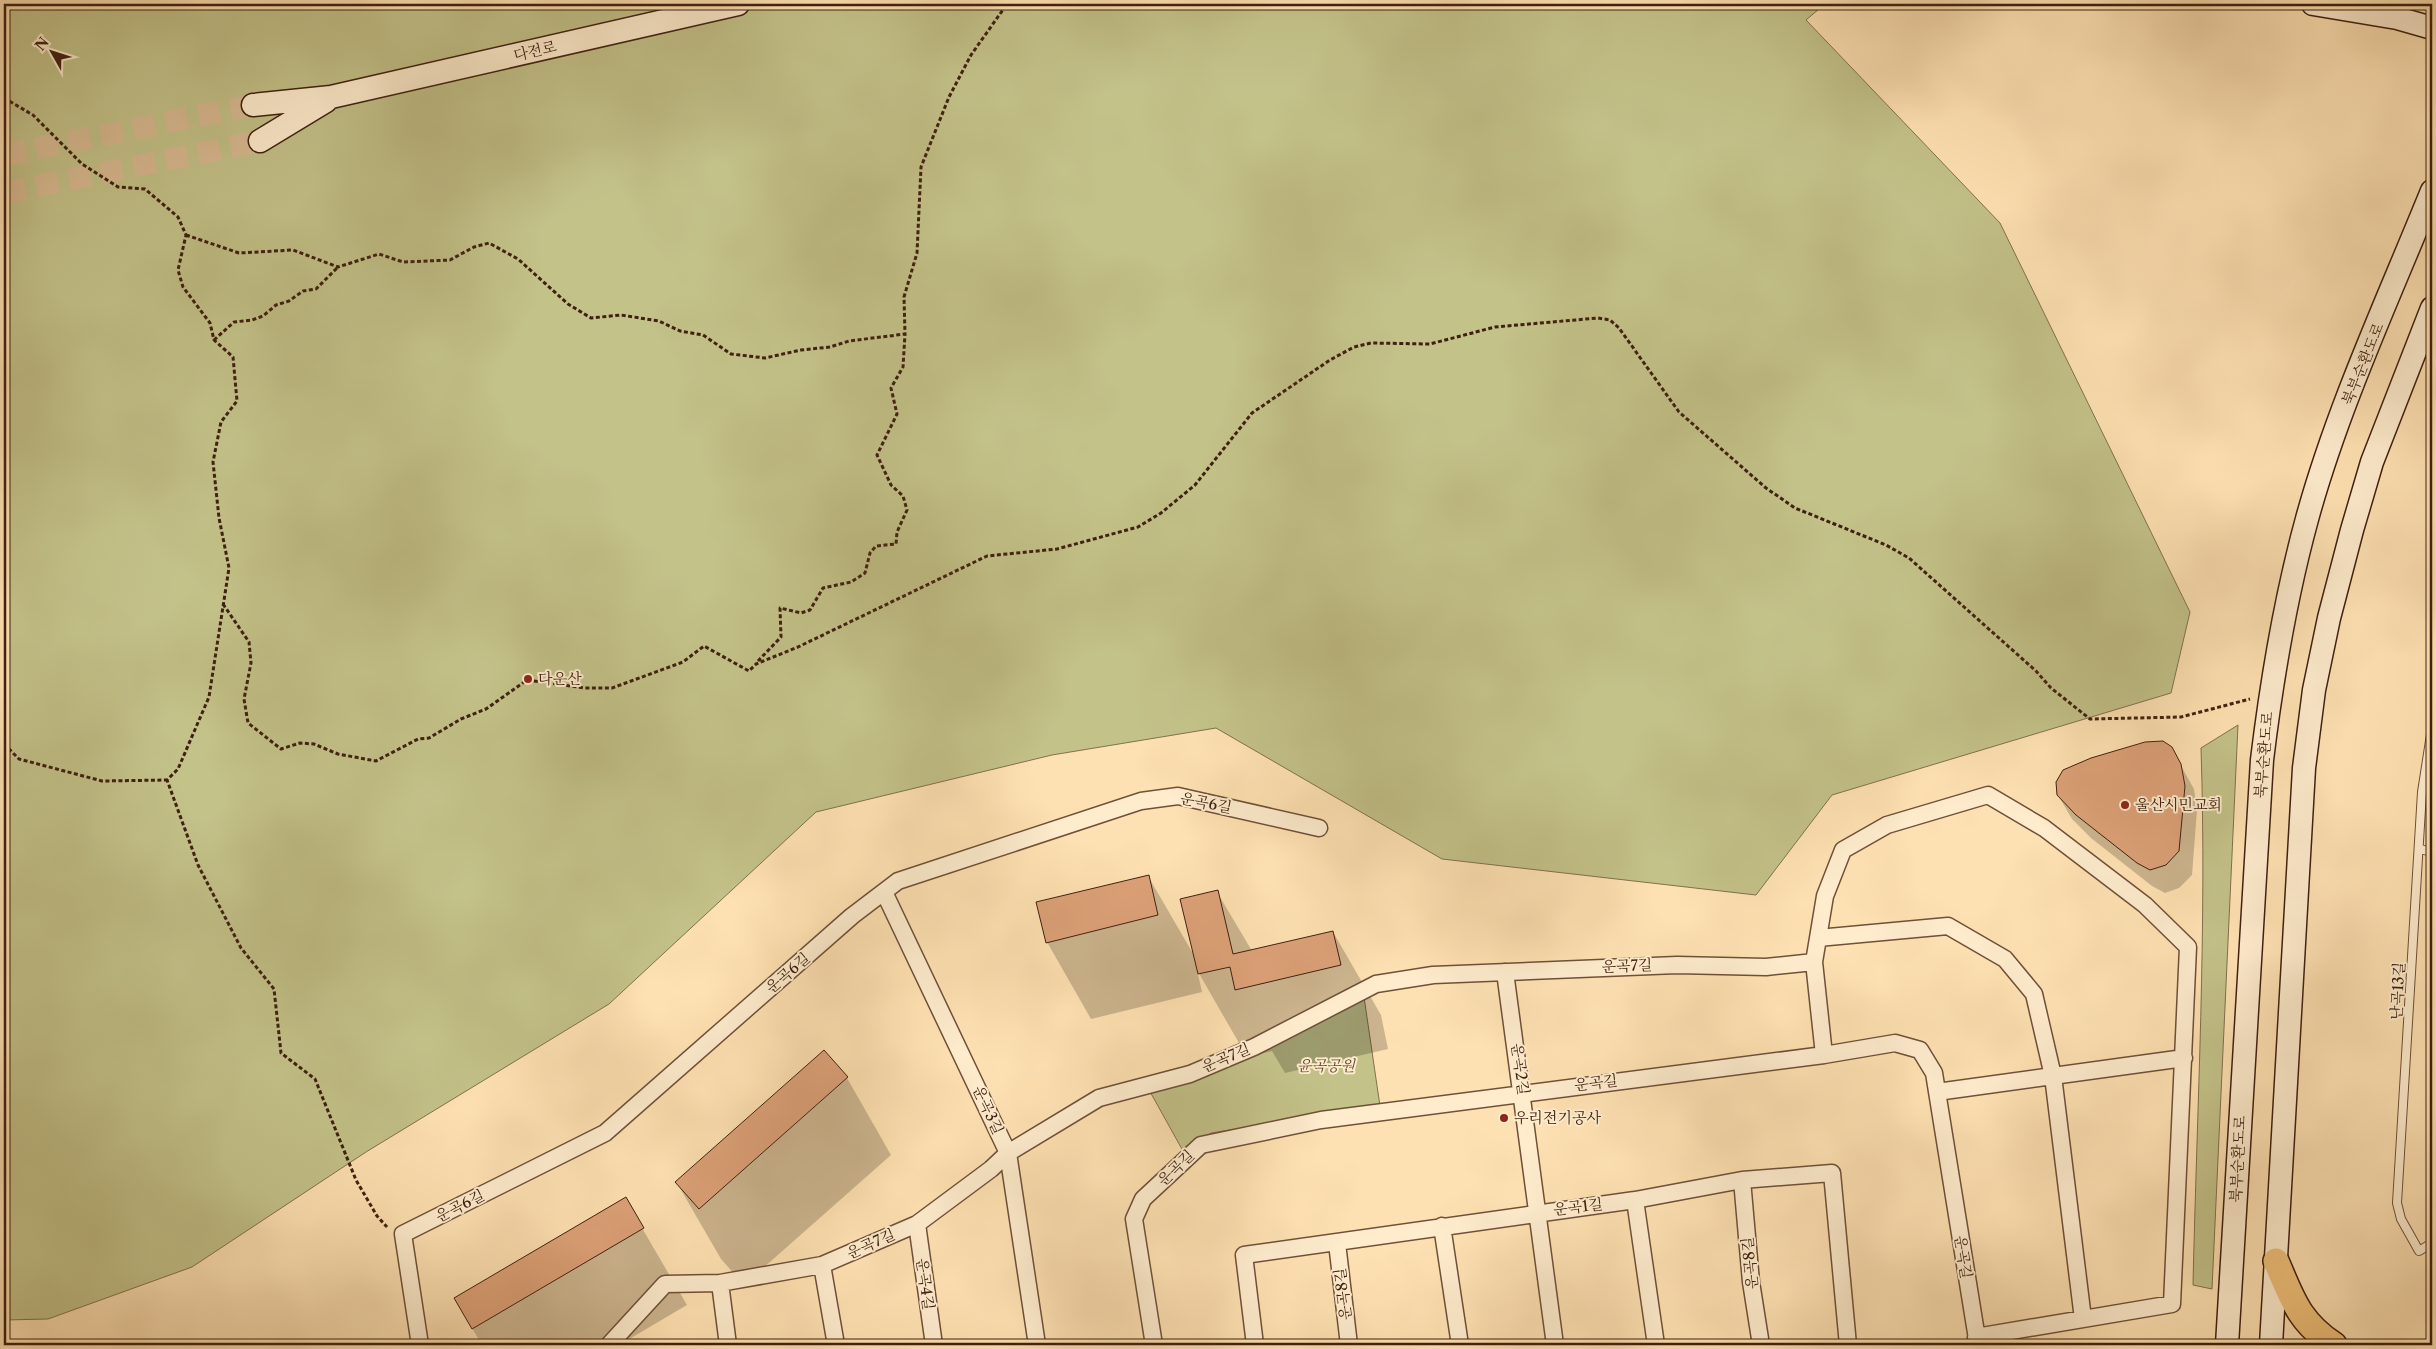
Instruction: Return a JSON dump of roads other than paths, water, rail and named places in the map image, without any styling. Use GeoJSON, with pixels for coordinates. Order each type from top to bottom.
{"type":"FeatureCollection","features":[{"type":"Feature","properties":{"kind":"main road","name":"다전로"},"geometry":{"type":"LineString","coordinates":[[253,105],[331,97],[738,4]]}},
{"type":"Feature","properties":{"kind":"main road"},"geometry":{"type":"LineString","coordinates":[[2313,4],[2397,18],[2432,28]]}},
{"type":"Feature","properties":{"kind":"main road","name":"다전로"},"geometry":{"type":"LineString","coordinates":[[260,141],[331,97]]}},
{"type":"Feature","properties":{"kind":"main road","name":"북부순환도로"},"geometry":{"type":"LineString","coordinates":[[2227,1345],[2262,760],[2284,607],[2307,518],[2330,447],[2432,191]]}},
{"type":"Feature","properties":{"kind":"main road"},"geometry":{"type":"LineString","coordinates":[[2271,1345],[2304,768],[2314,690],[2328,618],[2372,462],[2432,308]]}},
{"type":"Feature","properties":{"kind":"main road"},"geometry":{"type":"LineString","coordinates":[[2276,1260],[2298,1312],[2312,1330],[2334,1345]]}},
{"type":"Feature","properties":{"kind":"street"},"geometry":{"type":"LineString","coordinates":[[1824,1055],[1814,962],[1825,896],[1843,850],[1887,826],[1988,795],[2044,828],[2145,905],[2188,947],[2172,1304],[2083,1319],[1977,1341]]}},
{"type":"Feature","properties":{"kind":"street","name":"운곡6길"},"geometry":{"type":"LineString","coordinates":[[420,1345],[403,1234],[605,1133],[852,916],[898,881],[1141,802],[1178,796],[1319,828]]}},
{"type":"Feature","properties":{"kind":"street","name":"운곡3길"},"geometry":{"type":"LineString","coordinates":[[884,892],[1008,1153],[1037,1345]]}},
{"type":"Feature","properties":{"kind":"street"},"geometry":{"type":"LineString","coordinates":[[1818,938],[1948,926],[2005,959],[2034,994],[2053,1076],[2083,1319]]}},
{"type":"Feature","properties":{"kind":"street","name":"운곡7길"},"geometry":{"type":"LineString","coordinates":[[609,1345],[622,1338],[665,1284],[720,1283],[822,1265],[916,1224],[990,1169],[1008,1153],[1099,1098],[1190,1074],[1254,1047],[1376,984],[1433,975],[1677,964],[1766,967],[1814,962]]}},
{"type":"Feature","properties":{"kind":"street","name":"운곡2길"},"geometry":{"type":"LineString","coordinates":[[1506,972],[1555,1345]]}},
{"type":"Feature","properties":{"kind":"street","name":"운곡길"},"geometry":{"type":"LineString","coordinates":[[1154,1345],[1134,1219],[1144,1199],[1201,1145],[1321,1120],[1824,1055],[1895,1042],[1920,1050],[1934,1073],[1977,1341]]}},
{"type":"Feature","properties":{"kind":"street"},"geometry":{"type":"LineString","coordinates":[[1937,1092],[2184,1058]]}},
{"type":"Feature","properties":{"kind":"street","name":"운곡1길"},"geometry":{"type":"LineString","coordinates":[[1255,1345],[1244,1255],[1635,1200],[1742,1180],[1832,1173],[1848,1345]]}},
{"type":"Feature","properties":{"kind":"street","name":"운곡8길"},"geometry":{"type":"LineString","coordinates":[[1742,1180],[1751,1282],[1761,1345]]}},
{"type":"Feature","properties":{"kind":"street"},"geometry":{"type":"LineString","coordinates":[[1635,1200],[1656,1345]]}},
{"type":"Feature","properties":{"kind":"street","name":"운곡4길"},"geometry":{"type":"LineString","coordinates":[[916,1224],[934,1345]]}},
{"type":"Feature","properties":{"kind":"street"},"geometry":{"type":"LineString","coordinates":[[1442,1226],[1460,1345]]}},
{"type":"Feature","properties":{"kind":"street","name":"운곡8길"},"geometry":{"type":"LineString","coordinates":[[1337,1243],[1349,1345]]}},
{"type":"Feature","properties":{"kind":"street"},"geometry":{"type":"LineString","coordinates":[[822,1265],[836,1345]]}},
{"type":"Feature","properties":{"kind":"street"},"geometry":{"type":"LineString","coordinates":[[720,1283],[728,1345]]}},
{"type":"Feature","properties":{"kind":"lane","name":"난곡13길"},"geometry":{"type":"LineString","coordinates":[[2432,728],[2422,792],[2397,1203],[2401,1219],[2420,1251],[2432,1243]]}},
{"type":"Feature","properties":{"kind":"lane"},"geometry":{"type":"LineString","coordinates":[[2420,849],[2432,852]]}},
{"type":"Feature","properties":{"kind":"tunnel"},"geometry":{"type":"LineString","coordinates":[[4,155],[253,105]]}},
{"type":"Feature","properties":{"kind":"tunnel"},"geometry":{"type":"LineString","coordinates":[[4,193],[260,141]]}},
{"type":"Feature","properties":{"kind":"place","name":"다운산"},"geometry":{"type":"Point","coordinates":[528,679]}},
{"type":"Feature","properties":{"kind":"place","name":"울산시민교회"},"geometry":{"type":"Point","coordinates":[2125,805]}},
{"type":"Feature","properties":{"kind":"place","name":"우리전기공사"},"geometry":{"type":"Point","coordinates":[1504,1118]}},
{"type":"Feature","properties":{"kind":"park label","name":"윤곡공원"},"geometry":{"type":"Point","coordinates":[1326,1066]}}]}
